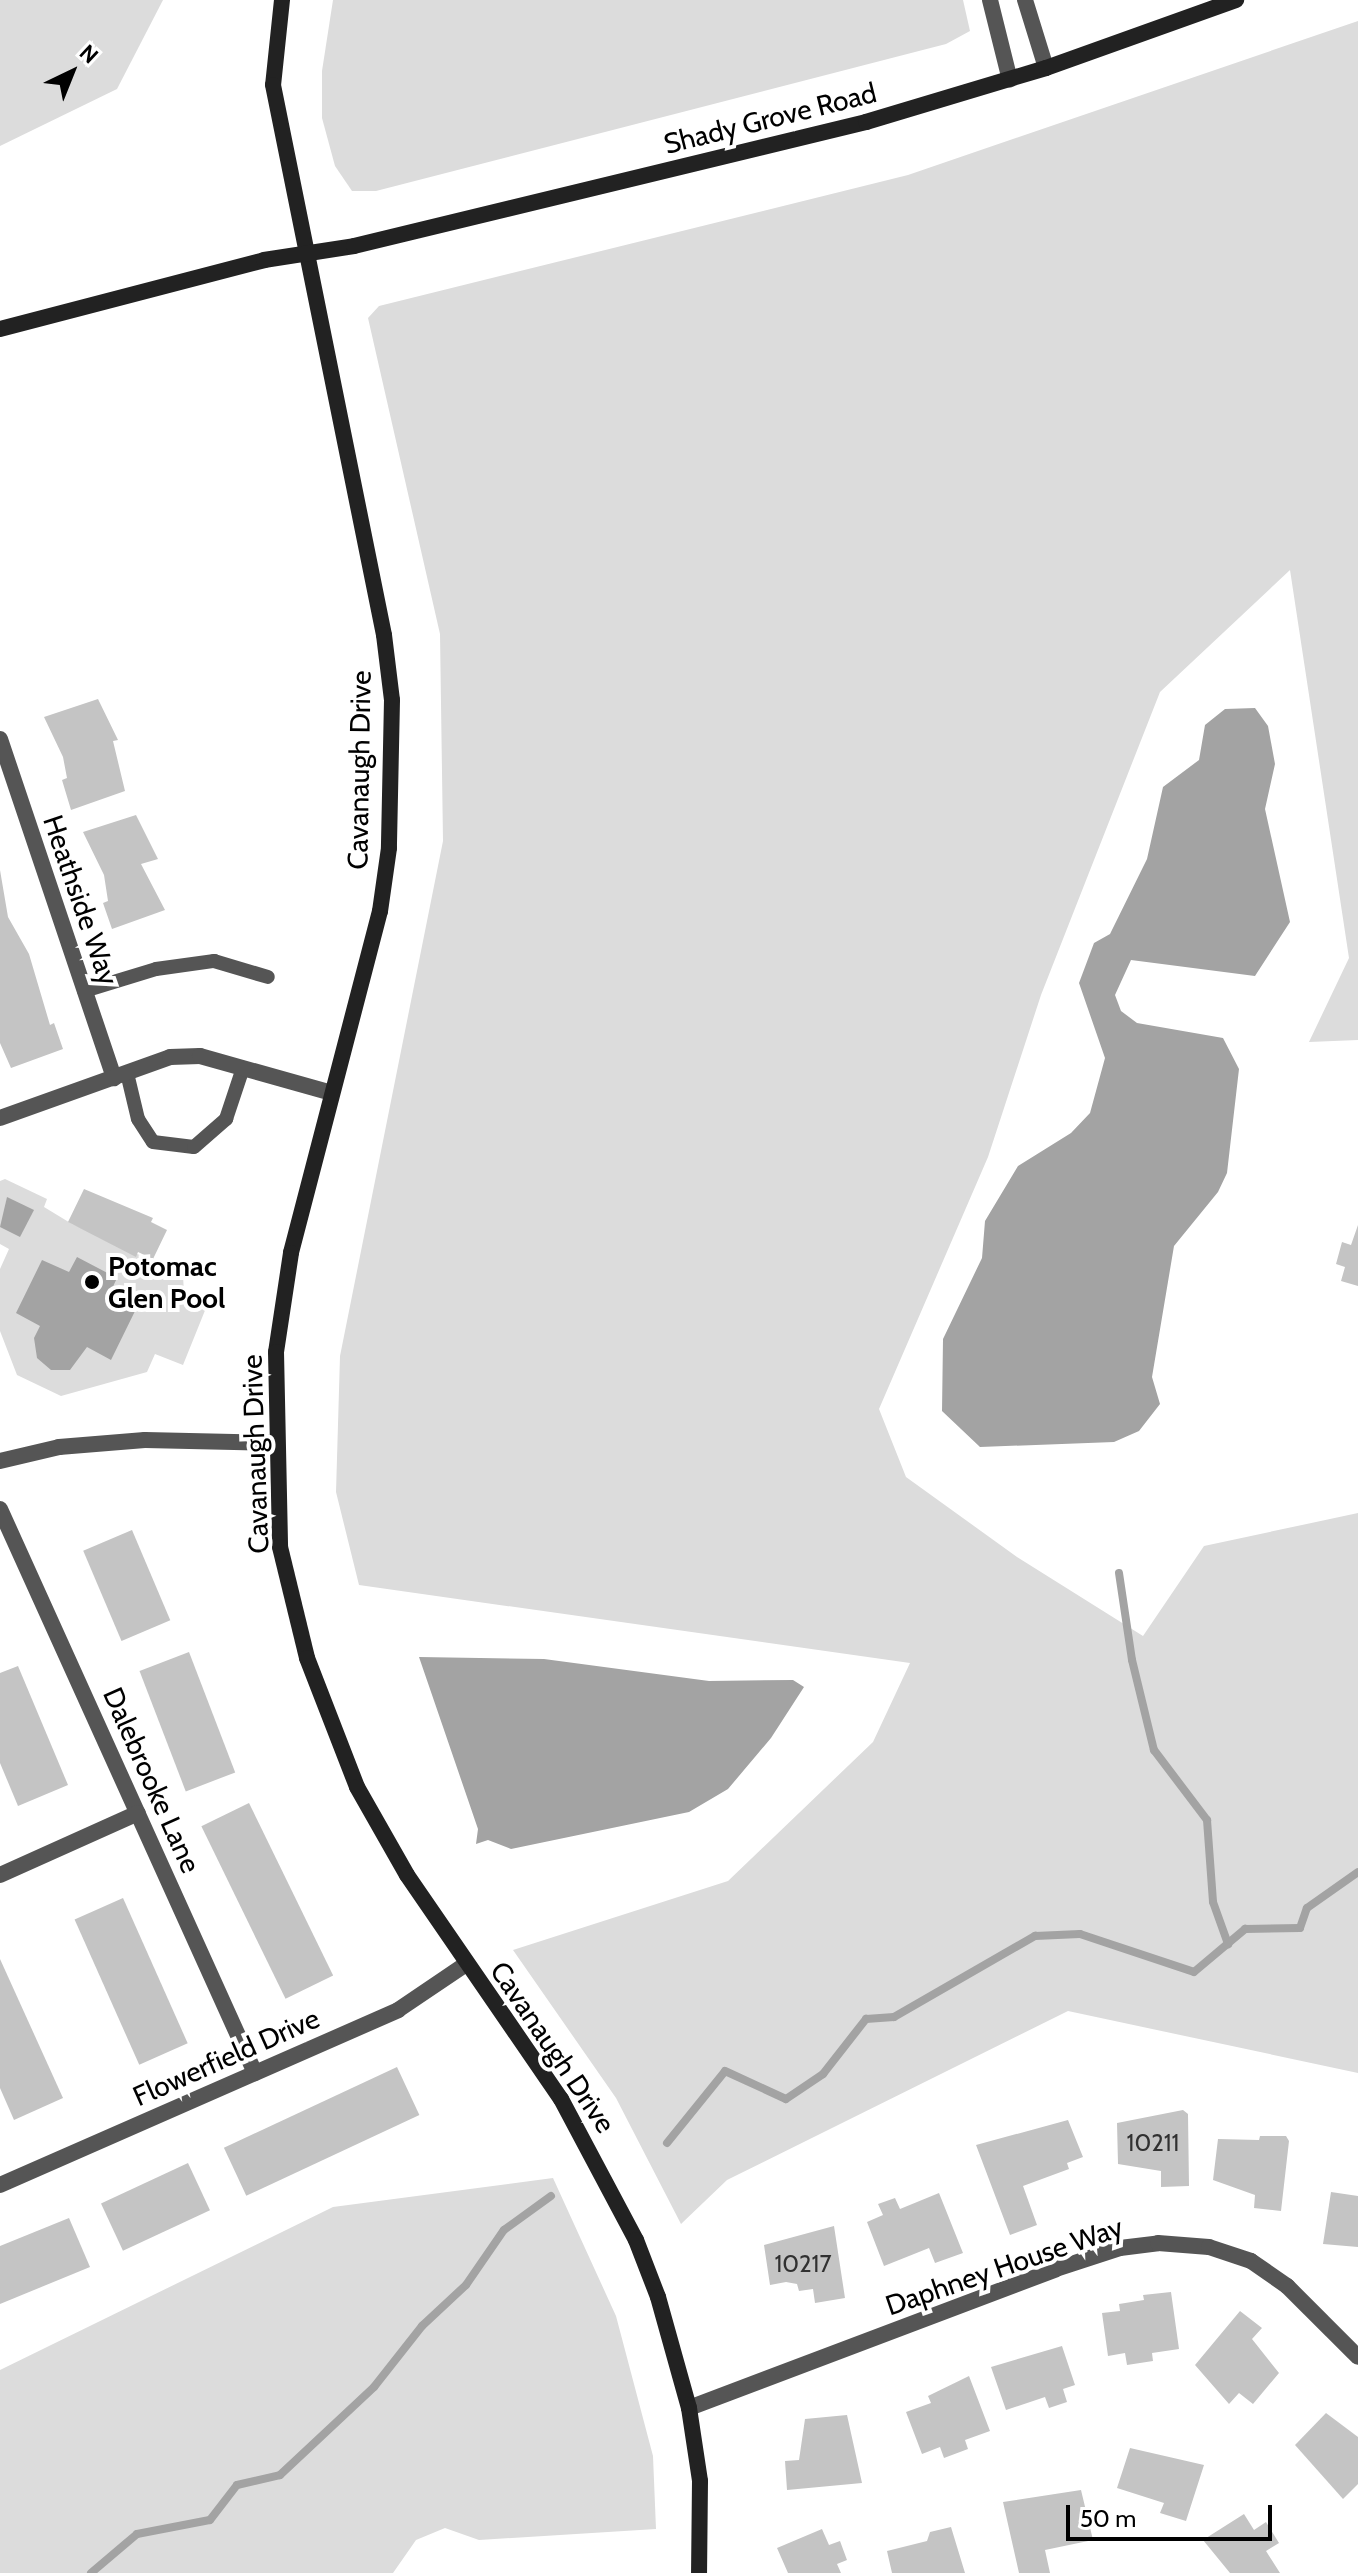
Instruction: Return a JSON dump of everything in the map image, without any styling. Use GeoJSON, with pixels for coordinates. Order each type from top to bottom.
{"type":"FeatureCollection","features":[{"type":"Feature","properties":{"kind":"street","name":"Cavanaugh Drive"},"geometry":{"type":"LineString","coordinates":[[282,0],[273,85],[384,635],[392,700],[389,848],[380,911],[291,1253],[276,1352],[280,1547],[307,1658],[357,1787],[407,1875],[561,2099],[612,2188],[658,2297],[689,2408],[700,2481],[699,2573]]}},
{"type":"Feature","properties":{"kind":"street"},"geometry":{"type":"LineString","coordinates":[[990,0],[1010,80]]}},
{"type":"Feature","properties":{"kind":"street"},"geometry":{"type":"LineString","coordinates":[[1025,0],[1046,68]]}},
{"type":"Feature","properties":{"kind":"street","name":"Shady Grove Road"},"geometry":{"type":"LineString","coordinates":[[0,329],[307,253],[761,149],[1010,80],[1236,0]]}},
{"type":"Feature","properties":{"kind":"street","name":"Heathside Way"},"geometry":{"type":"LineString","coordinates":[[0,739],[84,991],[120,1076]]}},
{"type":"Feature","properties":{"kind":"street"},"geometry":{"type":"LineString","coordinates":[[0,1118],[170,1057],[200,1056],[332,1093]]}},
{"type":"Feature","properties":{"kind":"street"},"geometry":{"type":"LineString","coordinates":[[0,1461],[59,1447],[145,1440],[277,1443]]}},
{"type":"Feature","properties":{"kind":"street","name":"Dalebrooke Lane"},"geometry":{"type":"LineString","coordinates":[[0,1509],[255,2073]]}},
{"type":"Feature","properties":{"kind":"street"},"geometry":{"type":"LineString","coordinates":[[0,1875],[138,1813]]}},
{"type":"Feature","properties":{"kind":"street","name":"Flowerfield Drive"},"geometry":{"type":"LineString","coordinates":[[0,2185],[398,2010],[466,1964]]}},
{"type":"Feature","properties":{"kind":"street","name":"Daphney House Way"},"geometry":{"type":"LineString","coordinates":[[689,2408],[1056,2269],[1120,2248],[1158,2243],[1209,2247],[1251,2261],[1287,2286],[1358,2357]]}},
{"type":"Feature","properties":{"kind":"lane"},"geometry":{"type":"LineString","coordinates":[[84,991],[156,969],[214,961],[268,977]]}},
{"type":"Feature","properties":{"kind":"lane"},"geometry":{"type":"LineString","coordinates":[[120,1076],[138,1119],[153,1142],[194,1147],[226,1119],[243,1068]]}},
{"type":"Feature","properties":{"kind":"shaded area"},"geometry":{"type":"Polygon","coordinates":[[[0,0],[163,0],[117,89],[0,146],[0,0]]]}},
{"type":"Feature","properties":{"kind":"shaded area"},"geometry":{"type":"Polygon","coordinates":[[[333,0],[963,0],[970,31],[946,44],[376,191],[352,191],[335,166],[322,118],[322,71],[333,0]]]}},
{"type":"Feature","properties":{"kind":"shaded area"},"geometry":{"type":"Polygon","coordinates":[[[1358,21],[1358,1040],[1309,1042],[1349,958],[1290,570],[1160,692],[1041,995],[988,1157],[879,1409],[906,1477],[1017,1557],[1143,1636],[1204,1546],[1358,1513],[1358,2073],[1068,2011],[727,2180],[681,2224],[616,2098],[513,1950],[728,1881],[873,1742],[910,1663],[359,1585],[336,1492],[340,1356],[443,841],[440,634],[368,318],[379,306],[908,175],[1358,21]]]}},
{"type":"Feature","properties":{"kind":"shaded area"},"geometry":{"type":"Polygon","coordinates":[[[1255,708],[1268,726],[1275,764],[1265,809],[1290,922],[1255,976],[1131,960],[1115,995],[1121,1011],[1137,1023],[1223,1038],[1239,1069],[1227,1173],[1218,1192],[1174,1246],[1152,1377],[1160,1404],[1139,1431],[1114,1442],[980,1447],[942,1411],[943,1339],[982,1258],[985,1221],[1018,1166],[1071,1133],[1090,1113],[1105,1058],[1079,983],[1094,943],[1110,934],[1147,859],[1163,787],[1199,760],[1205,725],[1225,709],[1255,708]]]}},
{"type":"Feature","properties":{"kind":"shaded area","name":"Potomac Glen Pool"},"geometry":{"type":"Polygon","coordinates":[[[5,1179],[47,1199],[44,1207],[72,1224],[183,1275],[184,1293],[208,1303],[183,1365],[155,1354],[147,1372],[61,1396],[17,1375],[0,1331],[0,1269],[9,1249],[0,1244],[0,1181],[5,1179]]]}},
{"type":"Feature","properties":{"kind":"shaded area"},"geometry":{"type":"Polygon","coordinates":[[[7,1197],[34,1210],[20,1237],[0,1227],[7,1197]]]}},
{"type":"Feature","properties":{"kind":"shaded area"},"geometry":{"type":"Polygon","coordinates":[[[77,1257],[117,1278],[110,1293],[137,1307],[111,1360],[87,1347],[70,1370],[51,1370],[37,1358],[34,1338],[40,1326],[16,1313],[42,1260],[69,1272],[77,1257]]]}},
{"type":"Feature","properties":{"kind":"shaded area"},"geometry":{"type":"Polygon","coordinates":[[[419,1657],[544,1659],[709,1681],[793,1680],[804,1687],[771,1738],[728,1789],[689,1812],[511,1849],[488,1840],[476,1844],[478,1829],[419,1657]]]}},
{"type":"Feature","properties":{"kind":"shaded area"},"geometry":{"type":"Polygon","coordinates":[[[553,2178],[616,2316],[653,2456],[656,2529],[479,2540],[445,2528],[416,2540],[393,2573],[0,2573],[0,2370],[333,2207],[553,2178]]]}},
{"type":"Feature","properties":{"kind":"building"},"geometry":{"type":"Polygon","coordinates":[[[98,699],[118,740],[113,741],[125,791],[71,810],[62,780],[67,778],[63,757],[44,717],[98,699]]]}},
{"type":"Feature","properties":{"kind":"building"},"geometry":{"type":"Polygon","coordinates":[[[136,815],[158,859],[141,864],[165,910],[112,929],[103,903],[108,901],[104,875],[83,832],[136,815]]]}},
{"type":"Feature","properties":{"kind":"building"},"geometry":{"type":"Polygon","coordinates":[[[0,870],[8,917],[29,954],[50,1025],[54,1023],[63,1049],[11,1068],[0,1043],[0,870]]]}},
{"type":"Feature","properties":{"kind":"building"},"geometry":{"type":"Polygon","coordinates":[[[84,1189],[153,1218],[151,1222],[167,1230],[153,1259],[138,1252],[136,1257],[68,1222],[84,1189]]]}},
{"type":"Feature","properties":{"kind":"building"},"geometry":{"type":"Polygon","coordinates":[[[1358,1225],[1358,1286],[1341,1281],[1345,1267],[1336,1264],[1342,1242],[1351,1245],[1358,1225]]]}},
{"type":"Feature","properties":{"kind":"building"},"geometry":{"type":"Polygon","coordinates":[[[132,1530],[170,1620],[122,1641],[83,1551],[132,1530]]]}},
{"type":"Feature","properties":{"kind":"building"},"geometry":{"type":"Polygon","coordinates":[[[189,1652],[235,1772],[186,1791],[140,1671],[189,1652]]]}},
{"type":"Feature","properties":{"kind":"building"},"geometry":{"type":"Polygon","coordinates":[[[18,1666],[68,1785],[18,1806],[0,1763],[0,1673],[18,1666]]]}},
{"type":"Feature","properties":{"kind":"building"},"geometry":{"type":"Polygon","coordinates":[[[249,1803],[333,1976],[286,1999],[201,1826],[249,1803]]]}},
{"type":"Feature","properties":{"kind":"building"},"geometry":{"type":"Polygon","coordinates":[[[123,1898],[188,2043],[139,2065],[75,1920],[123,1898]]]}},
{"type":"Feature","properties":{"kind":"building"},"geometry":{"type":"Polygon","coordinates":[[[0,1959],[63,2098],[14,2120],[0,2088],[0,1959]]]}},
{"type":"Feature","properties":{"kind":"building"},"geometry":{"type":"Polygon","coordinates":[[[397,2067],[419,2115],[246,2196],[224,2148],[397,2067]]]}},
{"type":"Feature","properties":{"kind":"building"},"geometry":{"type":"Polygon","coordinates":[[[1183,2110],[1188,2114],[1189,2186],[1161,2187],[1161,2171],[1118,2164],[1117,2123],[1183,2110]]]}},
{"type":"Feature","properties":{"kind":"building"},"geometry":{"type":"Polygon","coordinates":[[[1068,2120],[1083,2157],[1067,2163],[1069,2169],[1023,2186],[1037,2225],[1010,2235],[976,2145],[1068,2120]]]}},
{"type":"Feature","properties":{"kind":"building"},"geometry":{"type":"Polygon","coordinates":[[[1260,2136],[1286,2136],[1289,2141],[1281,2211],[1254,2208],[1255,2195],[1213,2180],[1218,2139],[1259,2140],[1260,2136]]]}},
{"type":"Feature","properties":{"kind":"building"},"geometry":{"type":"Polygon","coordinates":[[[188,2163],[210,2210],[123,2251],[101,2204],[188,2163]]]}},
{"type":"Feature","properties":{"kind":"building"},"geometry":{"type":"Polygon","coordinates":[[[1331,2192],[1358,2196],[1358,2247],[1323,2244],[1331,2192]]]}},
{"type":"Feature","properties":{"kind":"building"},"geometry":{"type":"Polygon","coordinates":[[[939,2193],[963,2253],[935,2263],[929,2248],[884,2266],[867,2222],[883,2215],[878,2204],[895,2198],[900,2209],[939,2193]]]}},
{"type":"Feature","properties":{"kind":"building"},"geometry":{"type":"Polygon","coordinates":[[[69,2218],[90,2267],[0,2304],[0,2246],[69,2218]]]}},
{"type":"Feature","properties":{"kind":"building"},"geometry":{"type":"Polygon","coordinates":[[[834,2226],[845,2298],[815,2303],[813,2289],[799,2291],[797,2284],[786,2282],[770,2285],[764,2245],[834,2226]]]}},
{"type":"Feature","properties":{"kind":"building"},"geometry":{"type":"Polygon","coordinates":[[[1171,2292],[1179,2349],[1152,2353],[1153,2361],[1127,2365],[1125,2353],[1108,2356],[1102,2313],[1120,2311],[1119,2304],[1144,2300],[1143,2295],[1171,2292]]]}},
{"type":"Feature","properties":{"kind":"building"},"geometry":{"type":"Polygon","coordinates":[[[1240,2311],[1262,2328],[1252,2339],[1279,2373],[1253,2404],[1239,2393],[1229,2404],[1195,2365],[1240,2311]]]}},
{"type":"Feature","properties":{"kind":"building"},"geometry":{"type":"Polygon","coordinates":[[[1062,2346],[1075,2385],[1063,2389],[1067,2402],[1049,2408],[1045,2397],[1006,2410],[991,2367],[1062,2346]]]}},
{"type":"Feature","properties":{"kind":"building"},"geometry":{"type":"Polygon","coordinates":[[[969,2376],[990,2431],[965,2440],[968,2449],[944,2458],[940,2447],[922,2454],[906,2412],[931,2403],[928,2396],[969,2376]]]}},
{"type":"Feature","properties":{"kind":"building"},"geometry":{"type":"Polygon","coordinates":[[[1326,2413],[1358,2437],[1358,2484],[1343,2499],[1295,2445],[1326,2413]]]}},
{"type":"Feature","properties":{"kind":"building"},"geometry":{"type":"Polygon","coordinates":[[[847,2415],[862,2483],[787,2490],[785,2461],[799,2460],[805,2419],[847,2415]]]}},
{"type":"Feature","properties":{"kind":"building"},"geometry":{"type":"Polygon","coordinates":[[[1130,2448],[1204,2465],[1186,2521],[1160,2513],[1164,2503],[1117,2488],[1130,2448]]]}},
{"type":"Feature","properties":{"kind":"building"},"geometry":{"type":"Polygon","coordinates":[[[1081,2490],[1093,2540],[1045,2550],[1050,2573],[1019,2573],[1003,2502],[1081,2490]]]}},
{"type":"Feature","properties":{"kind":"building"},"geometry":{"type":"Polygon","coordinates":[[[1244,2514],[1254,2530],[1266,2522],[1279,2543],[1266,2551],[1280,2573],[1230,2573],[1203,2540],[1244,2514]]]}},
{"type":"Feature","properties":{"kind":"building"},"geometry":{"type":"Polygon","coordinates":[[[951,2527],[965,2573],[892,2573],[887,2551],[927,2541],[930,2532],[951,2527]]]}},
{"type":"Feature","properties":{"kind":"building"},"geometry":{"type":"Polygon","coordinates":[[[822,2529],[829,2545],[840,2541],[847,2560],[837,2564],[841,2573],[788,2573],[777,2548],[822,2529]]]}},
{"type":"Feature","properties":{"kind":"waterway"},"geometry":{"type":"LineString","coordinates":[[1119,1573],[1132,1660],[1154,1750],[1207,1820],[1213,1902],[1228,1944]]}},
{"type":"Feature","properties":{"kind":"waterway"},"geometry":{"type":"LineString","coordinates":[[667,2143],[725,2071],[786,2099],[823,2074],[866,2019],[894,2017],[1035,1936],[1080,1934],[1194,1972],[1245,1929],[1300,1928],[1307,1908],[1358,1872]]}},
{"type":"Feature","properties":{"kind":"waterway"},"geometry":{"type":"LineString","coordinates":[[91,2573],[137,2534],[210,2520],[237,2485],[280,2475],[374,2387],[422,2326],[466,2285],[504,2230],[551,2196]]}},
{"type":"Feature","properties":{"kind":"place","name":"Potomac Glen Pool"},"geometry":{"type":"Point","coordinates":[92,1282]}}]}
